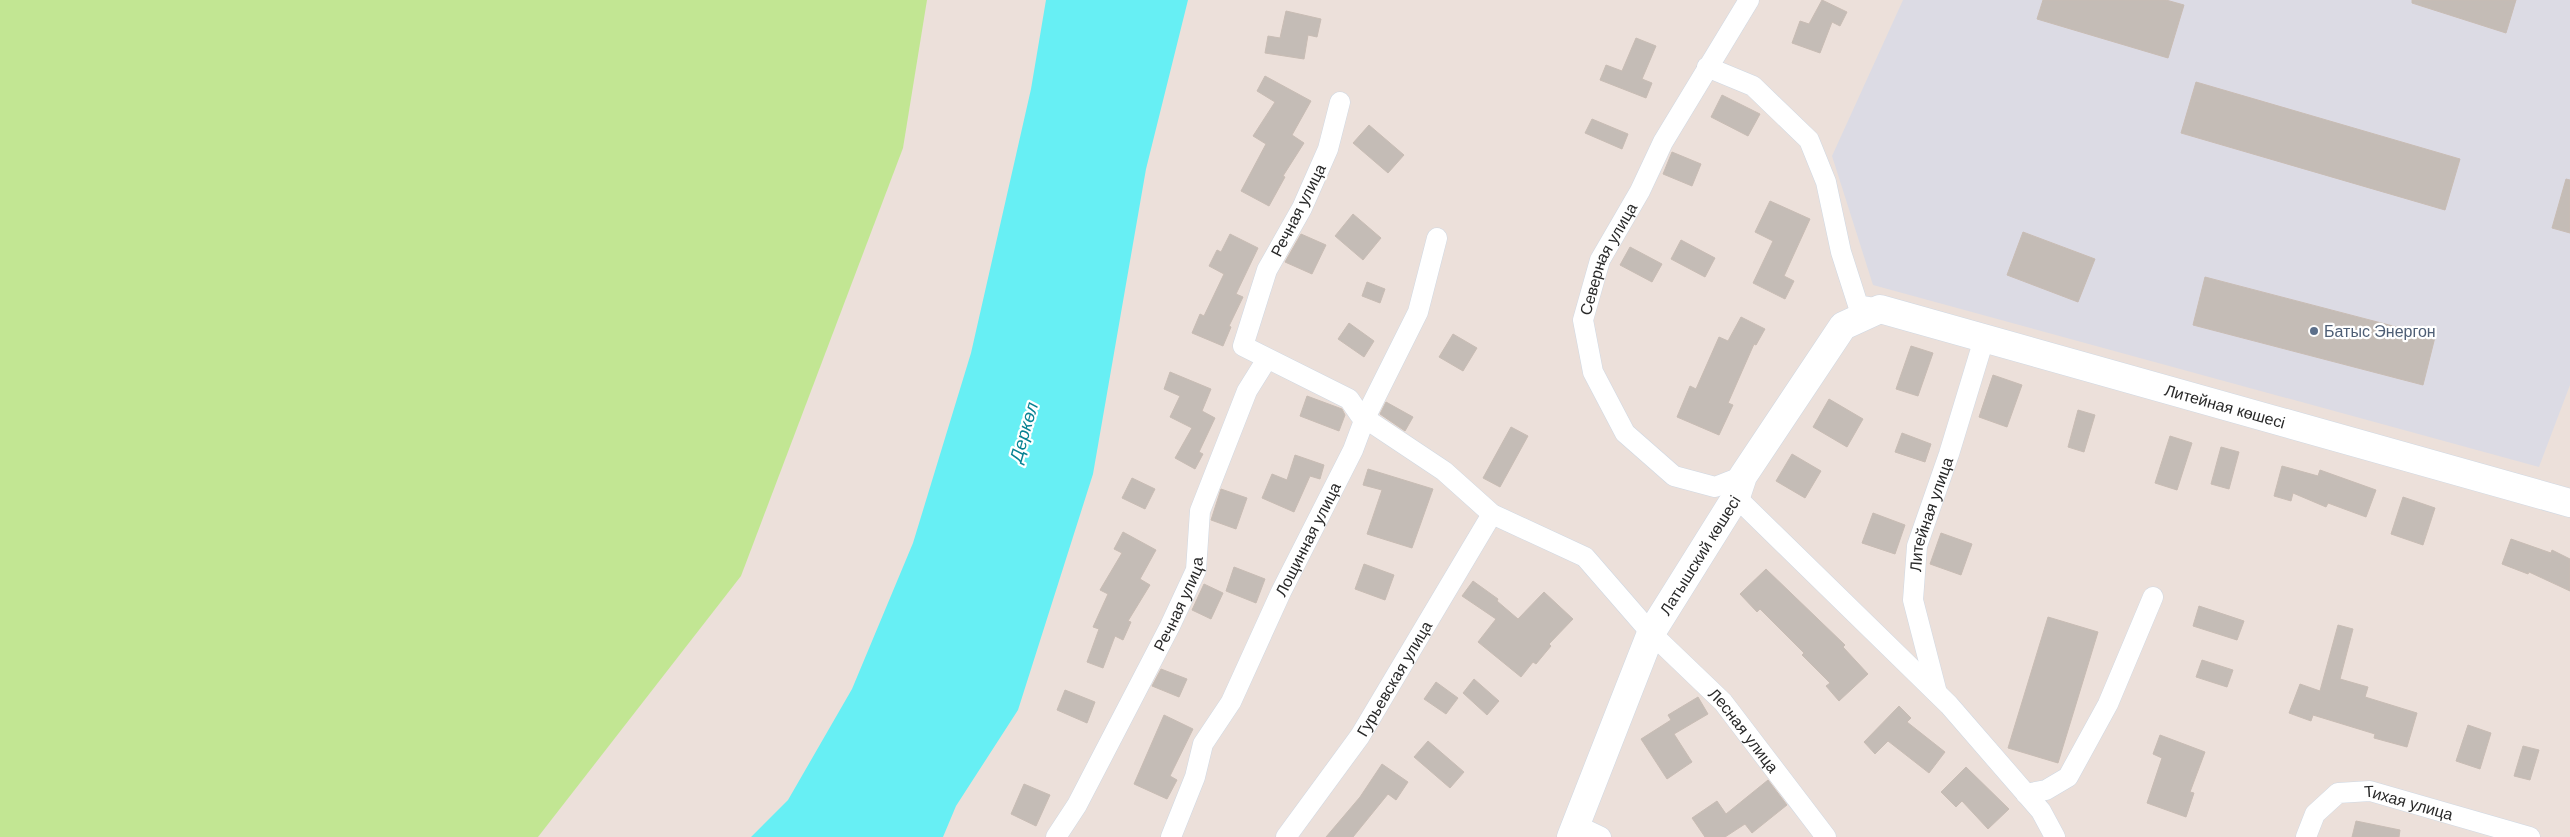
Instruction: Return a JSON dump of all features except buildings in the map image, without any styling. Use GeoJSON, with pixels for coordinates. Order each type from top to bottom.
{"type":"FeatureCollection","features":[{"type":"Feature","properties":{"kind":"street","name":"Северная улица"},"geometry":{"type":"LineString","coordinates":[[1739,486],[1715,487],[1674,476],[1625,433],[1593,372],[1583,320],[1600,260],[1640,191],[1663,142],[1749,0]]}},
{"type":"Feature","properties":{"kind":"street"},"geometry":{"type":"LineString","coordinates":[[1707,67],[1753,86],[1809,140],[1826,182],[1841,252],[1858,305],[1880,310]]}},
{"type":"Feature","properties":{"kind":"street","name":"Речная улица"},"geometry":{"type":"LineString","coordinates":[[1243,346],[1267,270],[1302,208],[1328,149],[1340,102]]}},
{"type":"Feature","properties":{"kind":"street","name":"Лощинная улица"},"geometry":{"type":"LineString","coordinates":[[1171,837],[1195,777],[1203,744],[1231,702],[1281,592],[1418,312],[1437,238]]}},
{"type":"Feature","properties":{"kind":"street","name":"Литейная көшесі"},"geometry":{"type":"LineString","coordinates":[[1880,310],[2570,504]]}},
{"type":"Feature","properties":{"kind":"street","name":"Латышский көшесі"},"geometry":{"type":"LineString","coordinates":[[1574,831],[1651,633],[1739,486],[1843,326],[1880,310]]}},
{"type":"Feature","properties":{"kind":"street","name":"Литейная улица"},"geometry":{"type":"LineString","coordinates":[[1937,694],[1913,600],[1917,546],[1949,454],[1984,339]]}},
{"type":"Feature","properties":{"kind":"street","name":"Лесная улица"},"geometry":{"type":"LineString","coordinates":[[1243,346],[1349,399],[1360,415],[1444,470],[1492,514],[1586,557],[1651,633],[1723,702],[1826,837]]}},
{"type":"Feature","properties":{"kind":"street","name":"Речная улица"},"geometry":{"type":"LineString","coordinates":[[1056,837],[1077,804],[1170,626],[1196,570],[1200,511],[1247,391],[1267,359]]}},
{"type":"Feature","properties":{"kind":"street","name":"Литейная улица"},"geometry":{"type":"LineString","coordinates":[[1739,486],[1937,694],[2041,810],[2055,837]]}},
{"type":"Feature","properties":{"kind":"street","name":"Гурьевская улица"},"geometry":{"type":"LineString","coordinates":[[1286,837],[1360,736],[1492,514]]}},
{"type":"Feature","properties":{"kind":"street"},"geometry":{"type":"LineString","coordinates":[[2026,794],[2046,790],[2068,776],[2108,704],[2153,598]]}},
{"type":"Feature","properties":{"kind":"street","name":"Тихая улица"},"geometry":{"type":"LineString","coordinates":[[2306,837],[2315,814],[2338,793],[2370,792],[2530,837]]}},
{"type":"Feature","properties":{"kind":"street"},"geometry":{"type":"LineString","coordinates":[[1574,831],[1601,837]]}},
{"type":"Feature","properties":{"kind":"shaded area"},"geometry":{"type":"Polygon","coordinates":[[[1903,0],[2570,0],[2570,385],[2539,467],[1873,285],[1832,156],[1903,0]]]}},
{"type":"Feature","properties":{"kind":"green space"},"geometry":{"type":"Polygon","coordinates":[[[0,0],[927,0],[903,148],[741,576],[538,837],[0,837],[0,0]]]}},
{"type":"Feature","properties":{"kind":"water","name":"Деркөл"},"geometry":{"type":"Polygon","coordinates":[[[1046,0],[1188,0],[1146,169],[1093,474],[1018,710],[956,806],[943,837],[751,837],[788,800],[852,689],[913,543],[971,353],[1031,89],[1046,0]]]}},
{"type":"Feature","properties":{"kind":"place","name":"Батыс Энергон"},"geometry":{"type":"Point","coordinates":[2314,331]}}]}
